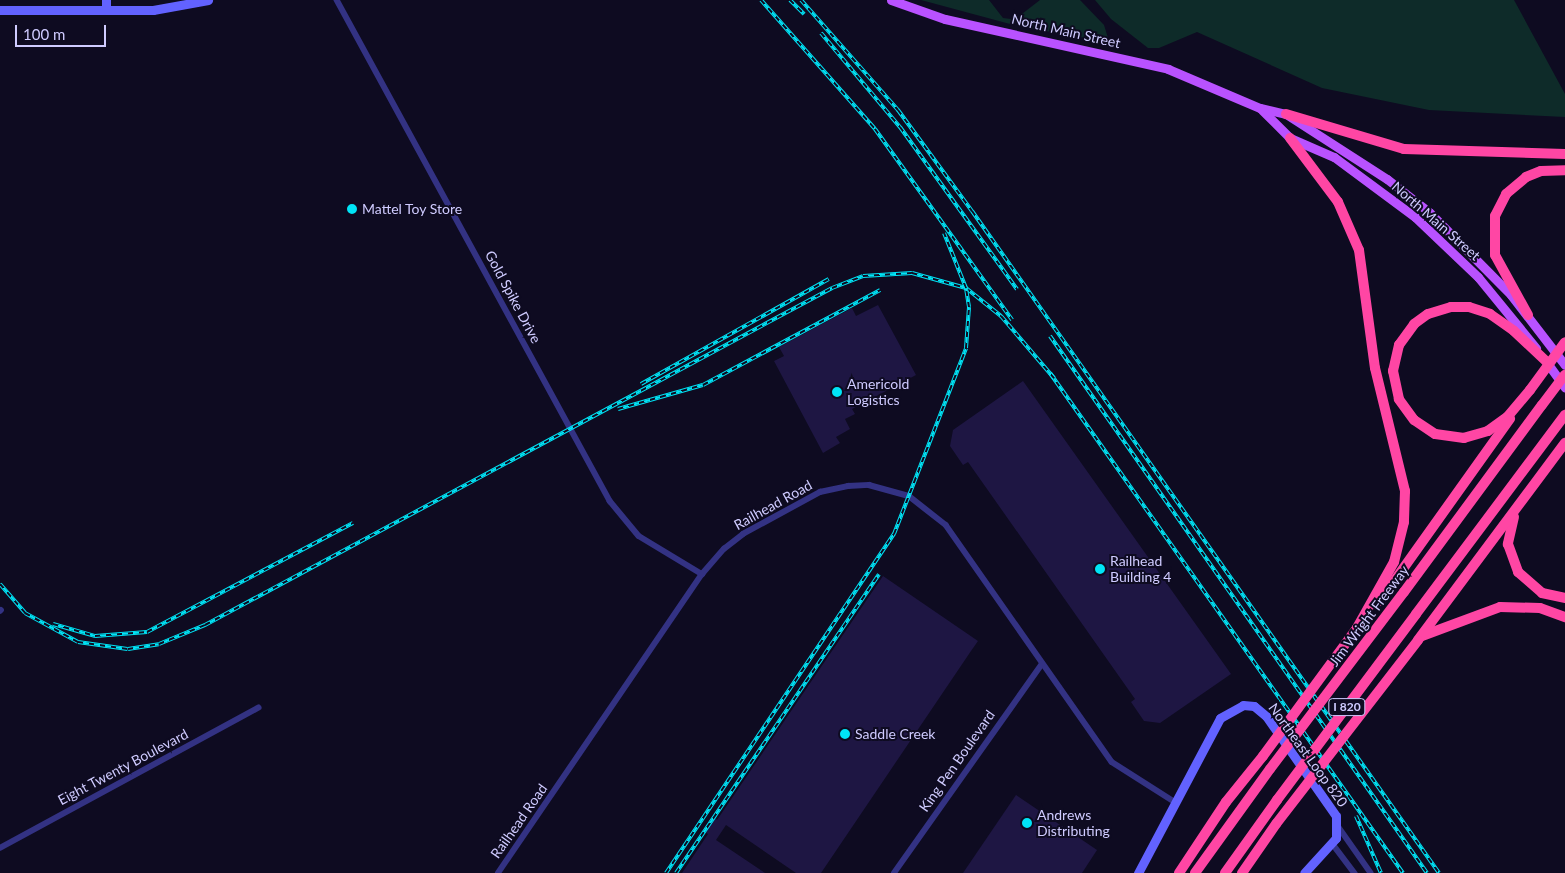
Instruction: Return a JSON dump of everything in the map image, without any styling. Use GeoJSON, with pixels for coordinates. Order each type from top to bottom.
{"type":"FeatureCollection","features":[{"type":"Feature","properties":{"kind":"highway"},"geometry":{"type":"LineString","coordinates":[[1286,114],[1404,149],[1565,154]]}},
{"type":"Feature","properties":{"kind":"highway"},"geometry":{"type":"LineString","coordinates":[[1290,138],[1338,202],[1359,250],[1375,368],[1406,492],[1404,522],[1394,562],[1357,628]]}},
{"type":"Feature","properties":{"kind":"highway"},"geometry":{"type":"LineString","coordinates":[[1528,315],[1495,255],[1495,216],[1506,194],[1526,177],[1540,171],[1565,170]]}},
{"type":"Feature","properties":{"kind":"highway"},"geometry":{"type":"LineString","coordinates":[[1530,390],[1507,417],[1488,431],[1464,438],[1435,434],[1414,420],[1399,400],[1393,371],[1399,345],[1414,324],[1428,314],[1451,307],[1469,307],[1490,314],[1514,331],[1547,362]]}},
{"type":"Feature","properties":{"kind":"highway"},"geometry":{"type":"LineString","coordinates":[[1179,873],[1226,802],[1357,628],[1402,572],[1565,342]]}},
{"type":"Feature","properties":{"kind":"highway","name":"Jim Wright Freeway"},"geometry":{"type":"LineString","coordinates":[[1195,873],[1270,769],[1565,375]]}},
{"type":"Feature","properties":{"kind":"highway","name":"I 820"},"geometry":{"type":"LineString","coordinates":[[1224,873],[1565,415]]}},
{"type":"Feature","properties":{"kind":"highway"},"geometry":{"type":"LineString","coordinates":[[1242,873],[1276,824],[1420,638],[1564,445]]}},
{"type":"Feature","properties":{"kind":"highway"},"geometry":{"type":"LineString","coordinates":[[1525,497],[1508,534],[1514,565],[1531,586],[1565,598]]}},
{"type":"Feature","properties":{"kind":"highway"},"geometry":{"type":"LineString","coordinates":[[1420,638],[1500,607],[1540,608],[1565,617]]}},
{"type":"Feature","properties":{"kind":"main road","name":"North Main Street"},"geometry":{"type":"LineString","coordinates":[[892,0],[945,19],[1168,69],[1260,108],[1286,114],[1387,179],[1429,212],[1528,315],[1565,365]]}},
{"type":"Feature","properties":{"kind":"main road","name":"North Main Street"},"geometry":{"type":"LineString","coordinates":[[1260,108],[1290,138],[1334,157],[1415,218],[1478,277],[1547,362],[1565,388]]}},
{"type":"Feature","properties":{"kind":"street"},"geometry":{"type":"LineString","coordinates":[[106,0],[106,10]]}},
{"type":"Feature","properties":{"kind":"street"},"geometry":{"type":"LineString","coordinates":[[0,10],[153,10],[208,0]]}},
{"type":"Feature","properties":{"kind":"street","name":"Gold Spike Drive"},"geometry":{"type":"LineString","coordinates":[[337,0],[610,501],[639,536],[702,574]]}},
{"type":"Feature","properties":{"kind":"street","name":"Railhead Road"},"geometry":{"type":"LineString","coordinates":[[498,873],[702,574],[743,534],[820,492],[869,485],[909,496],[946,525],[1112,762],[1176,802]]}},
{"type":"Feature","properties":{"kind":"street","name":"King Pen Boulevard"},"geometry":{"type":"LineString","coordinates":[[894,873],[1042,664]]}},
{"type":"Feature","properties":{"kind":"street","name":"Northeast Loop 820"},"geometry":{"type":"LineString","coordinates":[[1138,873],[1220,718],[1235,707],[1254,706],[1266,716],[1322,794],[1338,826],[1332,843],[1304,873]]}},
{"type":"Feature","properties":{"kind":"street","name":"Eight Twenty Boulevard"},"geometry":{"type":"LineString","coordinates":[[0,848],[258,708]]}},
{"type":"Feature","properties":{"kind":"street"},"geometry":{"type":"LineString","coordinates":[[1338,826],[1371,873]]}},
{"type":"Feature","properties":{"kind":"street"},"geometry":{"type":"LineString","coordinates":[[1332,843],[1354,873]]}},
{"type":"Feature","properties":{"kind":"green space"},"geometry":{"type":"Polygon","coordinates":[[[921,0],[989,0],[1003,18],[1011,19],[1010,24],[921,0]]]}},
{"type":"Feature","properties":{"kind":"green space"},"geometry":{"type":"Polygon","coordinates":[[[1040,0],[1080,0],[1104,25],[1108,38],[1102,41],[1017,26],[1018,17],[1040,0]]]}},
{"type":"Feature","properties":{"kind":"green space"},"geometry":{"type":"Polygon","coordinates":[[[1095,0],[1514,0],[1565,94],[1565,117],[1429,110],[1322,88],[1197,32],[1159,48],[1148,48],[1111,19],[1095,0]]]}},
{"type":"Feature","properties":{"kind":"building","name":"Americold Logistics"},"geometry":{"type":"Polygon","coordinates":[[[878,305],[916,375],[852,409],[855,414],[845,419],[850,429],[836,437],[840,443],[823,453],[774,361],[784,356],[779,347],[852,308],[856,316],[878,305]]]}},
{"type":"Feature","properties":{"kind":"building","name":"Railhead Building 4"},"geometry":{"type":"Polygon","coordinates":[[[1023,381],[1231,674],[1160,723],[1144,721],[1131,702],[1135,699],[968,462],[963,465],[950,446],[953,430],[1023,381]]]}},
{"type":"Feature","properties":{"kind":"building","name":"Saddle Creek"},"geometry":{"type":"Polygon","coordinates":[[[883,576],[978,641],[821,873],[796,873],[726,825],[716,840],[765,873],[682,873],[708,834],[705,832],[715,818],[717,820],[883,576]]]}},
{"type":"Feature","properties":{"kind":"building","name":"Andrews Distributing"},"geometry":{"type":"Polygon","coordinates":[[[1016,795],[1097,850],[1082,873],[963,873],[1016,795]]]}},
{"type":"Feature","properties":{"kind":"railway"},"geometry":{"type":"LineString","coordinates":[[761,0],[875,129],[1012,320]]}},
{"type":"Feature","properties":{"kind":"railway"},"geometry":{"type":"LineString","coordinates":[[790,0],[804,14]]}},
{"type":"Feature","properties":{"kind":"railway"},"geometry":{"type":"LineString","coordinates":[[801,0],[898,110],[972,211],[1439,873]]}},
{"type":"Feature","properties":{"kind":"railway"},"geometry":{"type":"LineString","coordinates":[[821,33],[900,127],[1017,289]]}},
{"type":"Feature","properties":{"kind":"railway"},"geometry":{"type":"LineString","coordinates":[[666,873],[894,534],[966,348],[969,307],[966,288],[944,233]]}},
{"type":"Feature","properties":{"kind":"railway"},"geometry":{"type":"LineString","coordinates":[[0,584],[25,613],[78,642],[128,649],[159,644],[205,625],[832,288],[863,276],[912,273],[966,288],[1001,316],[1054,378]]}},
{"type":"Feature","properties":{"kind":"railway"},"geometry":{"type":"LineString","coordinates":[[641,384],[829,279]]}},
{"type":"Feature","properties":{"kind":"railway"},"geometry":{"type":"LineString","coordinates":[[618,409],[703,385],[880,290]]}},
{"type":"Feature","properties":{"kind":"railway"},"geometry":{"type":"LineString","coordinates":[[1050,336],[1427,873]]}},
{"type":"Feature","properties":{"kind":"railway"},"geometry":{"type":"LineString","coordinates":[[1050,373],[1403,873]]}},
{"type":"Feature","properties":{"kind":"railway"},"geometry":{"type":"LineString","coordinates":[[53,624],[95,636],[147,632],[353,523]]}},
{"type":"Feature","properties":{"kind":"railway"},"geometry":{"type":"LineString","coordinates":[[676,873],[879,574]]}},
{"type":"Feature","properties":{"kind":"railway"},"geometry":{"type":"LineString","coordinates":[[1356,816],[1381,873]]}},
{"type":"Feature","properties":{"kind":"place","name":"Mattel Toy Store"},"geometry":{"type":"Point","coordinates":[352,209]}},
{"type":"Feature","properties":{"kind":"place","name":"Americold Logistics"},"geometry":{"type":"Point","coordinates":[837,392]}},
{"type":"Feature","properties":{"kind":"place","name":"Railhead Building 4"},"geometry":{"type":"Point","coordinates":[1100,569]}},
{"type":"Feature","properties":{"kind":"place","name":"Saddle Creek"},"geometry":{"type":"Point","coordinates":[845,734]}},
{"type":"Feature","properties":{"kind":"place","name":"Andrews Distributing"},"geometry":{"type":"Point","coordinates":[1027,823]}}]}
